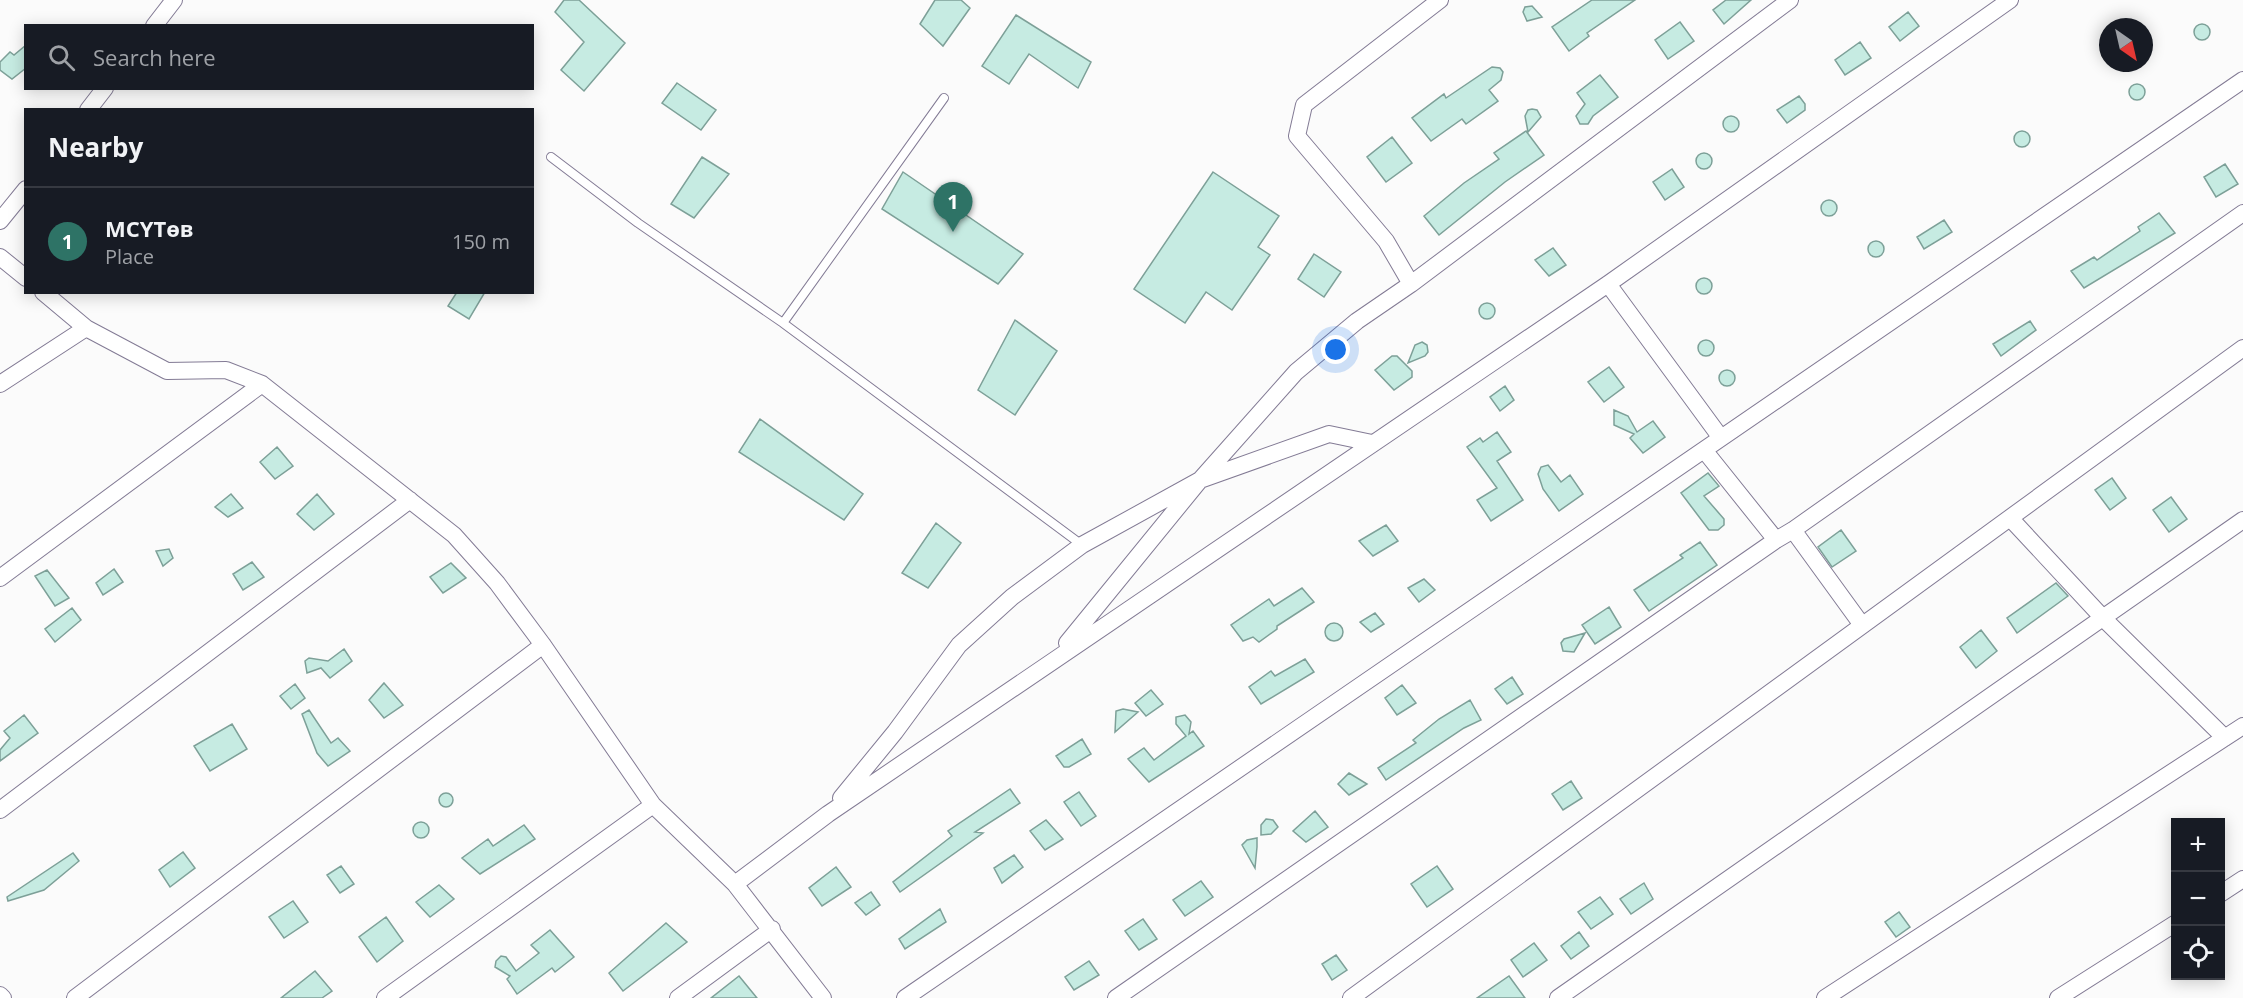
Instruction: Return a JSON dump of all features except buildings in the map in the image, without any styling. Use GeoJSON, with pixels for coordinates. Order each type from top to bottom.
{"type":"FeatureCollection","features":[{"type":"Feature","properties":{"kind":"street"},"geometry":{"type":"LineString","coordinates":[[156,24],[174,0]]}},
{"type":"Feature","properties":{"kind":"street"},"geometry":{"type":"LineString","coordinates":[[1411,284],[1386,241],[1297,136],[1304,105],[1440,0]]}},
{"type":"Feature","properties":{"kind":"street"},"geometry":{"type":"LineString","coordinates":[[1054,658],[1200,480],[1296,372],[1357,321],[1411,284],[1790,0]]}},
{"type":"Feature","properties":{"kind":"street"},"geometry":{"type":"LineString","coordinates":[[735,884],[828,814],[1054,658],[1608,284],[2010,0]]}},
{"type":"Feature","properties":{"kind":"street"},"geometry":{"type":"LineString","coordinates":[[905,998],[2243,80]]}},
{"type":"Feature","properties":{"kind":"street"},"geometry":{"type":"LineString","coordinates":[[90,108],[103,90]]}},
{"type":"Feature","properties":{"kind":"street"},"geometry":{"type":"LineString","coordinates":[[0,221],[24,191]]}},
{"type":"Feature","properties":{"kind":"street"},"geometry":{"type":"LineString","coordinates":[[1116,998],[1776,540],[1793,531],[2243,213]]}},
{"type":"Feature","properties":{"kind":"street"},"geometry":{"type":"LineString","coordinates":[[0,257],[24,276]]}},
{"type":"Feature","properties":{"kind":"street"},"geometry":{"type":"LineString","coordinates":[[1608,284],[1721,438]]}},
{"type":"Feature","properties":{"kind":"street"},"geometry":{"type":"LineString","coordinates":[[45,294],[86,328],[167,371],[226,370],[262,384],[454,535],[497,583],[543,645],[652,806],[735,884],[823,998]]}},
{"type":"Feature","properties":{"kind":"street"},"geometry":{"type":"LineString","coordinates":[[0,384],[86,328]]}},
{"type":"Feature","properties":{"kind":"street"},"geometry":{"type":"LineString","coordinates":[[1351,998],[2243,348]]}},
{"type":"Feature","properties":{"kind":"street"},"geometry":{"type":"LineString","coordinates":[[0,578],[262,384]]}},
{"type":"Feature","properties":{"kind":"street"},"geometry":{"type":"LineString","coordinates":[[828,814],[895,732],[959,645],[1012,597],[1082,545],[1200,480],[1329,434],[1372,443]]}},
{"type":"Feature","properties":{"kind":"street"},"geometry":{"type":"LineString","coordinates":[[1704,450],[1776,540]]}},
{"type":"Feature","properties":{"kind":"street"},"geometry":{"type":"LineString","coordinates":[[0,810],[410,500]]}},
{"type":"Feature","properties":{"kind":"street"},"geometry":{"type":"LineString","coordinates":[[2010,518],[2103,618],[2225,738]]}},
{"type":"Feature","properties":{"kind":"street"},"geometry":{"type":"LineString","coordinates":[[1558,998],[2243,520]]}},
{"type":"Feature","properties":{"kind":"street"},"geometry":{"type":"LineString","coordinates":[[1793,531],[1862,625]]}},
{"type":"Feature","properties":{"kind":"street"},"geometry":{"type":"LineString","coordinates":[[75,998],[543,645]]}},
{"type":"Feature","properties":{"kind":"street"},"geometry":{"type":"LineString","coordinates":[[1825,998],[2242,728]]}},
{"type":"Feature","properties":{"kind":"street"},"geometry":{"type":"LineString","coordinates":[[385,998],[652,806]]}},
{"type":"Feature","properties":{"kind":"street"},"geometry":{"type":"LineString","coordinates":[[2225,891],[2243,879]]}},
{"type":"Feature","properties":{"kind":"street"},"geometry":{"type":"LineString","coordinates":[[2058,998],[2171,925]]}},
{"type":"Feature","properties":{"kind":"street"},"geometry":{"type":"LineString","coordinates":[[678,998],[772,929]]}},
{"type":"Feature","properties":{"kind":"lane"},"geometry":{"type":"LineString","coordinates":[[783,323],[944,98]]}},
{"type":"Feature","properties":{"kind":"lane"},"geometry":{"type":"LineString","coordinates":[[551,157],[638,223],[783,323],[1082,545]]}},
{"type":"Feature","properties":{"kind":"place","name":"МСҮТөв"},"geometry":{"type":"Point","coordinates":[953,232]}}]}
